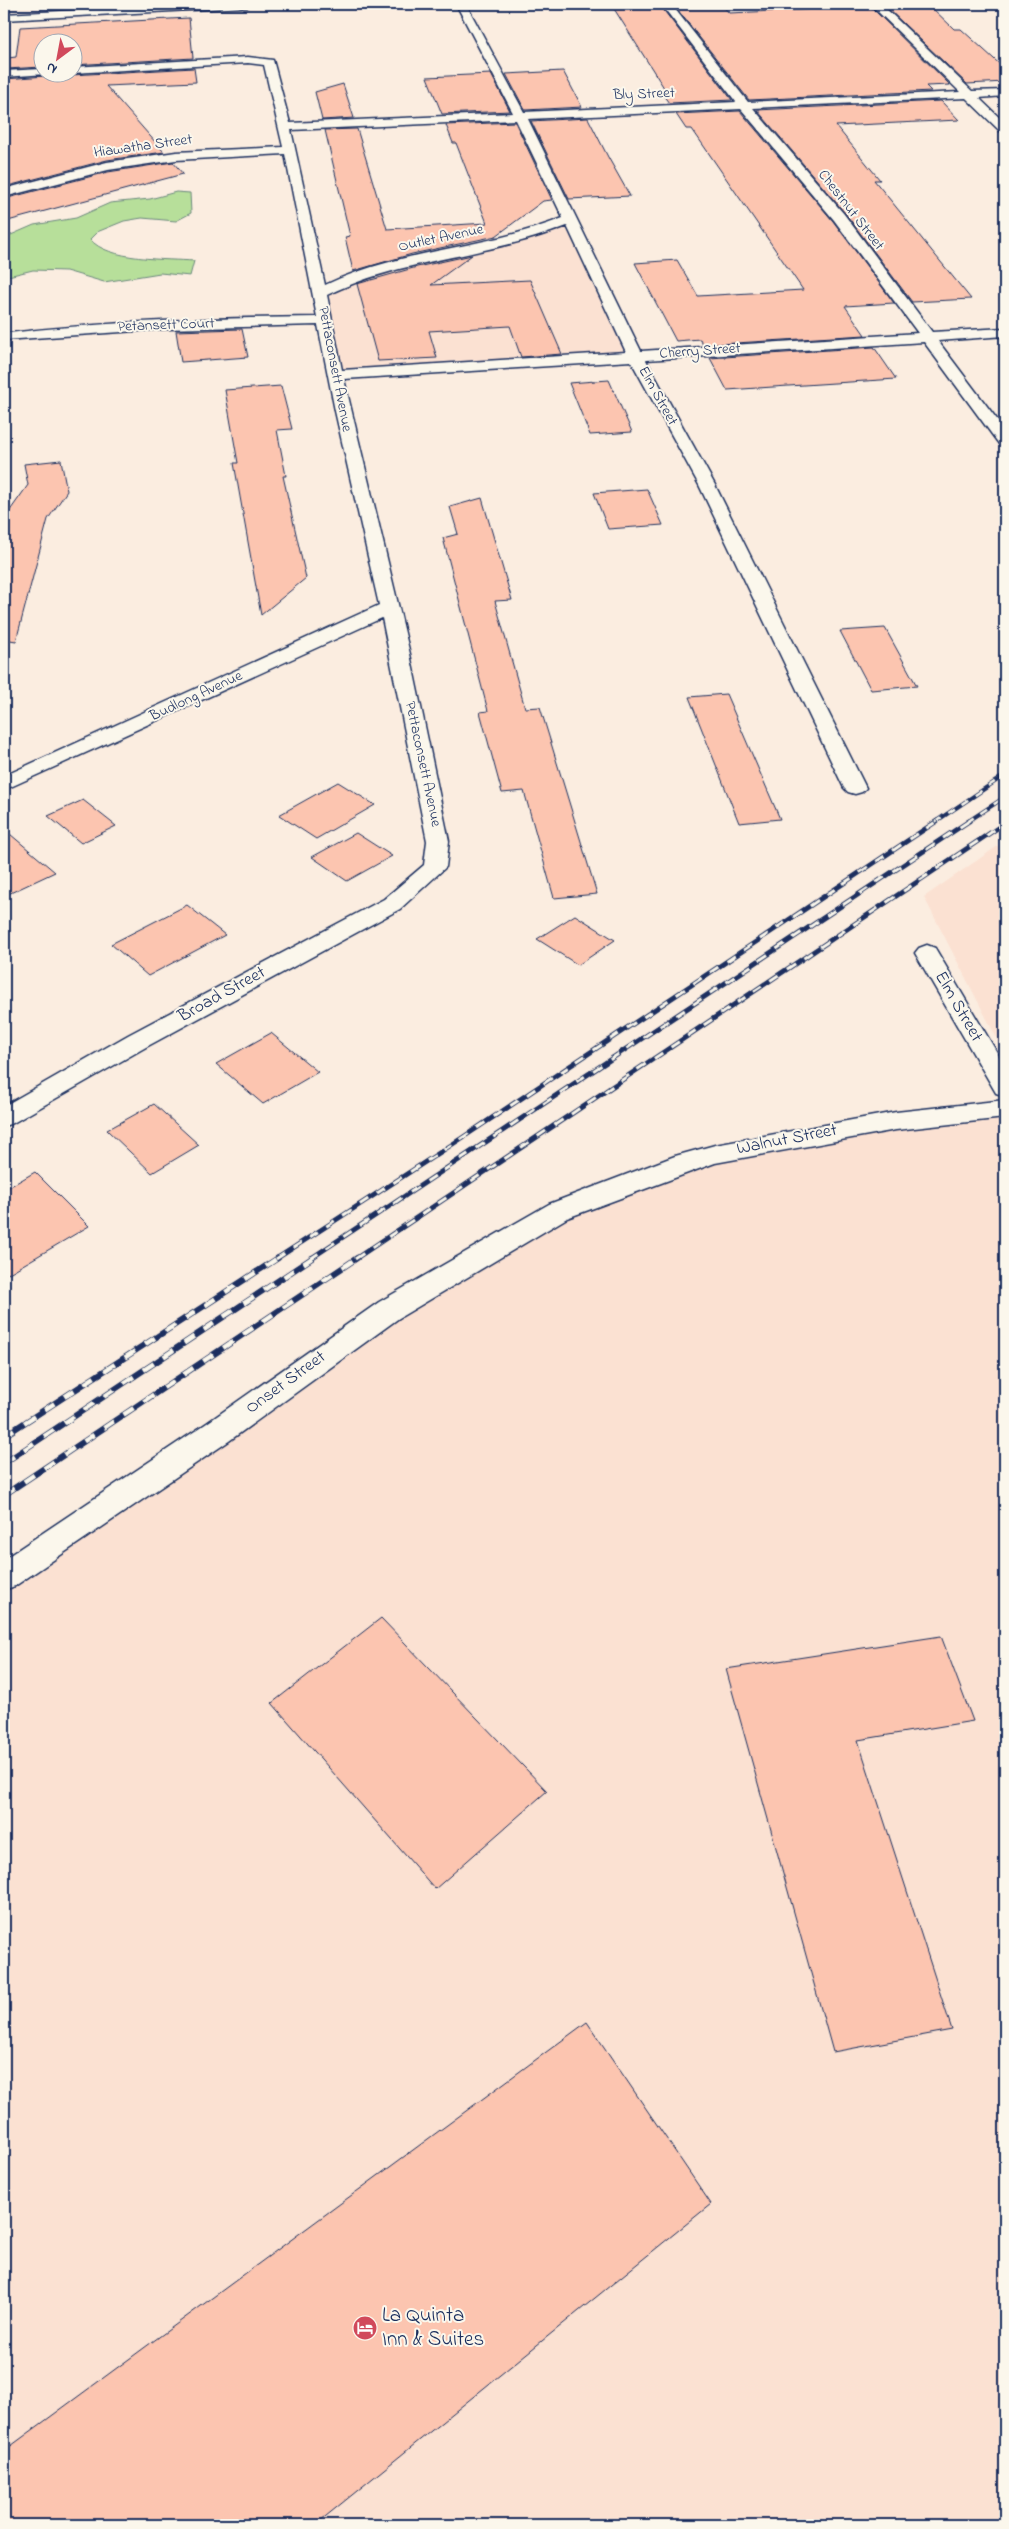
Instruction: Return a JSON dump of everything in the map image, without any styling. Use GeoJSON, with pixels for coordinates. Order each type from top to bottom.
{"type":"FeatureCollection","features":[{"type":"Feature","properties":{"kind":"street"},"geometry":{"type":"LineString","coordinates":[[4,17],[247,4]]}},
{"type":"Feature","properties":{"kind":"street","name":"Elm Street"},"geometry":{"type":"LineString","coordinates":[[461,4],[520,115],[636,356],[707,485],[855,788]]}},
{"type":"Feature","properties":{"kind":"street","name":"Chestnut Street"},"geometry":{"type":"LineString","coordinates":[[666,4],[745,106],[839,217],[1005,441]]}},
{"type":"Feature","properties":{"kind":"street"},"geometry":{"type":"LineString","coordinates":[[875,4],[1005,129]]}},
{"type":"Feature","properties":{"kind":"street","name":"Pettaconsett Avenue"},"geometry":{"type":"LineString","coordinates":[[82,69],[248,60],[269,62],[290,150],[335,375],[400,654],[437,831],[438,841],[435,867]]}},
{"type":"Feature","properties":{"kind":"street"},"geometry":{"type":"LineString","coordinates":[[4,74],[32,73]]}},
{"type":"Feature","properties":{"kind":"street","name":"Bly Street"},"geometry":{"type":"LineString","coordinates":[[285,127],[1005,93]]}},
{"type":"Feature","properties":{"kind":"street","name":"Hiawatha Street"},"geometry":{"type":"LineString","coordinates":[[4,193],[107,166],[176,156],[290,150]]}},
{"type":"Feature","properties":{"kind":"street","name":"Outlet Avenue"},"geometry":{"type":"LineString","coordinates":[[320,293],[359,274],[423,258],[523,238],[569,220]]}},
{"type":"Feature","properties":{"kind":"street","name":"Petansett Court"},"geometry":{"type":"LineString","coordinates":[[9,337],[59,331],[176,323],[324,321]]}},
{"type":"Feature","properties":{"kind":"street","name":"Cherry Street"},"geometry":{"type":"LineString","coordinates":[[335,375],[1005,332]]}},
{"type":"Feature","properties":{"kind":"street","name":"Budlong Avenue"},"geometry":{"type":"LineString","coordinates":[[4,784],[388,608]]}},
{"type":"Feature","properties":{"kind":"street","name":"Broad Street"},"geometry":{"type":"LineString","coordinates":[[4,1117],[146,1037],[392,904],[435,867]]}},
{"type":"Feature","properties":{"kind":"street","name":"Elm Street"},"geometry":{"type":"LineString","coordinates":[[927,953],[1005,1087]]}},
{"type":"Feature","properties":{"kind":"street","name":"Walnut Street"},"geometry":{"type":"LineString","coordinates":[[578,1205],[623,1185],[684,1162],[734,1150],[896,1121],[1005,1109]]}},
{"type":"Feature","properties":{"kind":"street","name":"Onset Street"},"geometry":{"type":"LineString","coordinates":[[4,1576],[218,1432],[389,1310],[448,1277],[503,1241],[558,1211],[578,1205]]}},
{"type":"Feature","properties":{"kind":"shaded area"},"geometry":{"type":"Polygon","coordinates":[[[570,225],[633,355],[337,376],[318,292],[334,285],[570,225]]]}},
{"type":"Feature","properties":{"kind":"shaded area"},"geometry":{"type":"Polygon","coordinates":[[[1005,841],[1005,1054],[924,897],[1005,841]]]}},
{"type":"Feature","properties":{"kind":"shaded area"},"geometry":{"type":"Polygon","coordinates":[[[1005,1101],[1005,2525],[4,2525],[4,1576],[387,1313],[509,1239],[693,1160],[965,1115],[1005,1101]]]}},
{"type":"Feature","properties":{"kind":"green space"},"geometry":{"type":"Polygon","coordinates":[[[176,192],[190,193],[191,213],[176,221],[142,218],[124,221],[97,232],[90,239],[98,246],[124,255],[139,258],[194,261],[190,276],[160,273],[104,282],[66,271],[33,270],[4,277],[4,238],[34,225],[76,218],[110,203],[150,199],[176,192]]]}},
{"type":"Feature","properties":{"kind":"building"},"geometry":{"type":"Polygon","coordinates":[[[611,4],[659,4],[732,100],[669,103],[660,91],[666,91],[611,4]]]}},
{"type":"Feature","properties":{"kind":"building"},"geometry":{"type":"Polygon","coordinates":[[[673,4],[721,4],[729,13],[821,9],[816,4],[868,4],[950,85],[926,86],[931,91],[749,100],[673,4]]]}},
{"type":"Feature","properties":{"kind":"building"},"geometry":{"type":"Polygon","coordinates":[[[883,4],[928,4],[954,29],[961,29],[1005,69],[1005,82],[967,84],[883,4]]]}},
{"type":"Feature","properties":{"kind":"building"},"geometry":{"type":"Polygon","coordinates":[[[189,18],[193,58],[82,64],[82,32],[32,32],[32,68],[6,69],[8,58],[16,57],[20,27],[189,18]]]}},
{"type":"Feature","properties":{"kind":"building"},"geometry":{"type":"Polygon","coordinates":[[[194,68],[196,82],[106,86],[164,152],[107,160],[4,187],[5,79],[32,77],[32,82],[82,82],[82,74],[194,68]]]}},
{"type":"Feature","properties":{"kind":"building"},"geometry":{"type":"Polygon","coordinates":[[[563,71],[582,107],[525,110],[506,74],[563,71]]]}},
{"type":"Feature","properties":{"kind":"building"},"geometry":{"type":"Polygon","coordinates":[[[491,74],[510,111],[442,114],[427,77],[491,74]]]}},
{"type":"Feature","properties":{"kind":"building"},"geometry":{"type":"Polygon","coordinates":[[[343,84],[354,118],[322,120],[315,92],[343,84]]]}},
{"type":"Feature","properties":{"kind":"building"},"geometry":{"type":"Polygon","coordinates":[[[941,101],[959,120],[836,126],[880,180],[874,180],[971,299],[912,302],[845,213],[757,110],[941,101]]]}},
{"type":"Feature","properties":{"kind":"building"},"geometry":{"type":"Polygon","coordinates":[[[740,111],[833,221],[894,303],[845,306],[865,335],[703,345],[700,339],[676,341],[635,263],[677,260],[698,296],[803,290],[692,129],[686,129],[676,114],[740,111]]]}},
{"type":"Feature","properties":{"kind":"building"},"geometry":{"type":"Polygon","coordinates":[[[588,118],[630,196],[569,199],[531,121],[588,118]]]}},
{"type":"Feature","properties":{"kind":"building"},"geometry":{"type":"Polygon","coordinates":[[[515,122],[552,200],[543,201],[496,236],[412,254],[353,271],[345,237],[350,236],[325,130],[357,129],[387,229],[487,223],[456,143],[453,143],[446,125],[515,122]]]}},
{"type":"Feature","properties":{"kind":"building"},"geometry":{"type":"Polygon","coordinates":[[[173,162],[183,174],[4,222],[4,199],[108,172],[173,162]]]}},
{"type":"Feature","properties":{"kind":"building"},"geometry":{"type":"Polygon","coordinates":[[[472,255],[431,285],[530,280],[562,354],[521,357],[510,326],[429,331],[437,358],[378,361],[357,284],[417,267],[472,255]]]}},
{"type":"Feature","properties":{"kind":"building"},"geometry":{"type":"Polygon","coordinates":[[[242,329],[248,357],[181,362],[176,331],[242,329]]]}},
{"type":"Feature","properties":{"kind":"building"},"geometry":{"type":"Polygon","coordinates":[[[874,347],[896,379],[727,390],[710,358],[874,347]]]}},
{"type":"Feature","properties":{"kind":"building"},"geometry":{"type":"Polygon","coordinates":[[[609,380],[632,432],[590,435],[569,383],[609,380]]]}},
{"type":"Feature","properties":{"kind":"building"},"geometry":{"type":"Polygon","coordinates":[[[281,386],[292,429],[277,430],[286,476],[283,476],[306,578],[261,615],[234,463],[238,463],[225,390],[281,386]]]}},
{"type":"Feature","properties":{"kind":"building"},"geometry":{"type":"Polygon","coordinates":[[[61,460],[67,491],[48,519],[16,641],[4,639],[4,519],[28,485],[24,464],[61,460]]]}},
{"type":"Feature","properties":{"kind":"building"},"geometry":{"type":"Polygon","coordinates":[[[647,489],[663,525],[608,529],[594,493],[647,489]]]}},
{"type":"Feature","properties":{"kind":"building"},"geometry":{"type":"Polygon","coordinates":[[[482,498],[512,600],[495,601],[525,708],[540,707],[597,894],[554,898],[524,791],[502,793],[480,712],[488,711],[443,538],[458,534],[450,507],[482,498]]]}},
{"type":"Feature","properties":{"kind":"building"},"geometry":{"type":"Polygon","coordinates":[[[885,628],[917,686],[871,690],[840,631],[885,628]]]}},
{"type":"Feature","properties":{"kind":"building"},"geometry":{"type":"Polygon","coordinates":[[[726,694],[780,819],[739,823],[689,697],[726,694]]]}},
{"type":"Feature","properties":{"kind":"building"},"geometry":{"type":"Polygon","coordinates":[[[338,782],[375,805],[316,839],[279,815],[338,782]]]}},
{"type":"Feature","properties":{"kind":"building"},"geometry":{"type":"Polygon","coordinates":[[[83,800],[116,826],[81,843],[48,816],[83,800]]]}},
{"type":"Feature","properties":{"kind":"building"},"geometry":{"type":"Polygon","coordinates":[[[4,829],[55,872],[4,896],[4,829]]]}},
{"type":"Feature","properties":{"kind":"building"},"geometry":{"type":"Polygon","coordinates":[[[356,833],[392,856],[347,881],[312,857],[356,833]]]}},
{"type":"Feature","properties":{"kind":"building"},"geometry":{"type":"Polygon","coordinates":[[[187,905],[225,935],[148,976],[111,944],[187,905]]]}},
{"type":"Feature","properties":{"kind":"building"},"geometry":{"type":"Polygon","coordinates":[[[575,915],[615,940],[578,965],[537,939],[575,915]]]}},
{"type":"Feature","properties":{"kind":"building"},"geometry":{"type":"Polygon","coordinates":[[[271,1033],[318,1072],[263,1104],[216,1064],[271,1033]]]}},
{"type":"Feature","properties":{"kind":"building"},"geometry":{"type":"Polygon","coordinates":[[[154,1104],[199,1145],[152,1173],[107,1130],[154,1104]]]}},
{"type":"Feature","properties":{"kind":"building"},"geometry":{"type":"Polygon","coordinates":[[[35,1172],[89,1226],[4,1276],[4,1190],[35,1172]]]}},
{"type":"Feature","properties":{"kind":"building"},"geometry":{"type":"Polygon","coordinates":[[[381,1618],[547,1791],[435,1889],[272,1703],[381,1618]]]}},
{"type":"Feature","properties":{"kind":"building"},"geometry":{"type":"Polygon","coordinates":[[[941,1636],[973,1721],[858,1740],[952,2030],[833,2052],[726,1669],[941,1636]]]}},
{"type":"Feature","properties":{"kind":"building","name":"La Quinta Inn & Suites"},"geometry":{"type":"Polygon","coordinates":[[[587,2022],[711,2204],[315,2525],[4,2525],[4,2451],[587,2022]]]}},
{"type":"Feature","properties":{"kind":"railway"},"geometry":{"type":"LineString","coordinates":[[935,822],[1005,775]]}},
{"type":"Feature","properties":{"kind":"railway"},"geometry":{"type":"LineString","coordinates":[[967,822],[1005,797]]}},
{"type":"Feature","properties":{"kind":"railway"},"geometry":{"type":"LineString","coordinates":[[276,1259],[462,1138],[937,821]]}},
{"type":"Feature","properties":{"kind":"railway"},"geometry":{"type":"LineString","coordinates":[[310,1259],[969,821]]}},
{"type":"Feature","properties":{"kind":"railway"},"geometry":{"type":"LineString","coordinates":[[355,1259],[1005,823]]}},
{"type":"Feature","properties":{"kind":"railway"},"geometry":{"type":"LineString","coordinates":[[4,1436],[278,1258]]}},
{"type":"Feature","properties":{"kind":"railway"},"geometry":{"type":"LineString","coordinates":[[4,1463],[312,1258]]}},
{"type":"Feature","properties":{"kind":"railway"},"geometry":{"type":"LineString","coordinates":[[4,1495],[357,1258]]}},
{"type":"Feature","properties":{"kind":"place","name":"La Quinta Inn & Suites"},"geometry":{"type":"Point","coordinates":[365,2328]}}]}
